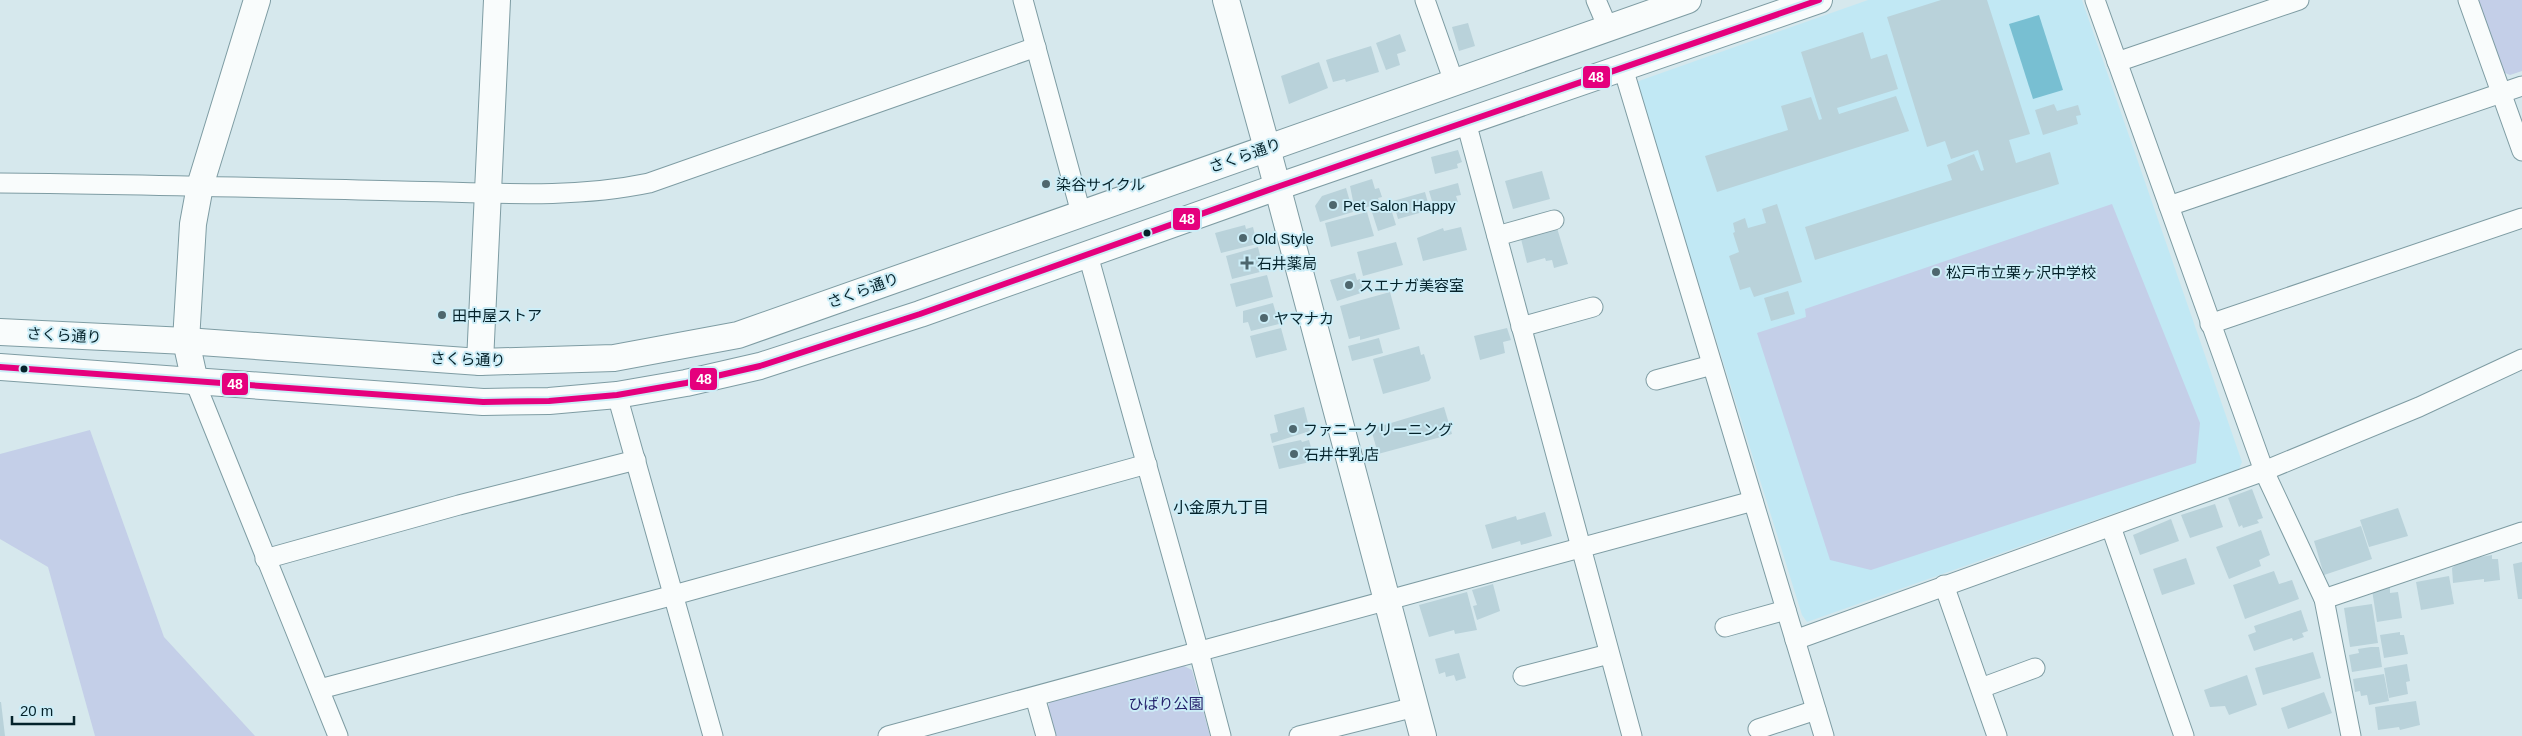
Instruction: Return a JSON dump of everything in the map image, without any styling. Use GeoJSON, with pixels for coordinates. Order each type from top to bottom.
{"type":"FeatureCollection","features":[{"type":"Feature","properties":{"kind":"street"},"geometry":{"type":"LineString","coordinates":[[258,0],[200,186],[193,224],[186,341],[195,382],[265,560],[338,736]]}},
{"type":"Feature","properties":{"kind":"street"},"geometry":{"type":"LineString","coordinates":[[480,362],[497,0]]}},
{"type":"Feature","properties":{"kind":"street"},"geometry":{"type":"LineString","coordinates":[[1023,0],[1081,213]]}},
{"type":"Feature","properties":{"kind":"street"},"geometry":{"type":"LineString","coordinates":[[1226,0],[1423,736]]}},
{"type":"Feature","properties":{"kind":"street"},"geometry":{"type":"LineString","coordinates":[[1425,0],[1454,82]]}},
{"type":"Feature","properties":{"kind":"street"},"geometry":{"type":"LineString","coordinates":[[1596,0],[1623,68],[1824,736]]}},
{"type":"Feature","properties":{"kind":"street","name":"さくら通り"},"geometry":{"type":"LineString","coordinates":[[0,332],[186,341],[480,362],[614,358],[738,334],[1688,0]]}},
{"type":"Feature","properties":{"kind":"street"},"geometry":{"type":"LineString","coordinates":[[0,368],[482,402],[549,401],[617,395],[686,383],[760,366],[920,314],[1277,187],[1819,0]]}},
{"type":"Feature","properties":{"kind":"street"},"geometry":{"type":"LineString","coordinates":[[2095,0],[2264,471],[2324,599],[2350,736]]}},
{"type":"Feature","properties":{"kind":"street"},"geometry":{"type":"LineString","coordinates":[[2117,62],[2299,0]]}},
{"type":"Feature","properties":{"kind":"street"},"geometry":{"type":"LineString","coordinates":[[2468,0],[2522,151]]}},
{"type":"Feature","properties":{"kind":"street"},"geometry":{"type":"LineString","coordinates":[[0,183],[488,192],[594,192],[649,183],[1036,47]]}},
{"type":"Feature","properties":{"kind":"street"},"geometry":{"type":"LineString","coordinates":[[2169,206],[2522,86]]}},
{"type":"Feature","properties":{"kind":"street"},"geometry":{"type":"LineString","coordinates":[[1466,122],[1632,736]]}},
{"type":"Feature","properties":{"kind":"street"},"geometry":{"type":"LineString","coordinates":[[2210,324],[2522,218]]}},
{"type":"Feature","properties":{"kind":"street"},"geometry":{"type":"LineString","coordinates":[[1497,236],[1554,220]]}},
{"type":"Feature","properties":{"kind":"street"},"geometry":{"type":"LineString","coordinates":[[1088,255],[1221,736]]}},
{"type":"Feature","properties":{"kind":"street"},"geometry":{"type":"LineString","coordinates":[[1520,327],[1593,307]]}},
{"type":"Feature","properties":{"kind":"street"},"geometry":{"type":"LineString","coordinates":[[614,358],[617,395],[712,736]]}},
{"type":"Feature","properties":{"kind":"street"},"geometry":{"type":"LineString","coordinates":[[1795,640],[2264,471],[2420,407],[2522,359]]}},
{"type":"Feature","properties":{"kind":"street"},"geometry":{"type":"LineString","coordinates":[[1656,380],[1712,365]]}},
{"type":"Feature","properties":{"kind":"street"},"geometry":{"type":"LineString","coordinates":[[265,560],[459,505],[636,460]]}},
{"type":"Feature","properties":{"kind":"street"},"geometry":{"type":"LineString","coordinates":[[320,689],[674,595],[1147,464]]}},
{"type":"Feature","properties":{"kind":"street"},"geometry":{"type":"LineString","coordinates":[[888,736],[1753,501]]}},
{"type":"Feature","properties":{"kind":"street"},"geometry":{"type":"LineString","coordinates":[[2111,527],[2184,736]]}},
{"type":"Feature","properties":{"kind":"street"},"geometry":{"type":"LineString","coordinates":[[2324,599],[2522,532]]}},
{"type":"Feature","properties":{"kind":"street"},"geometry":{"type":"LineString","coordinates":[[1944,585],[1997,736]]}},
{"type":"Feature","properties":{"kind":"street"},"geometry":{"type":"LineString","coordinates":[[1725,627],[1786,610]]}},
{"type":"Feature","properties":{"kind":"street"},"geometry":{"type":"LineString","coordinates":[[1523,676],[1609,654]]}},
{"type":"Feature","properties":{"kind":"street"},"geometry":{"type":"LineString","coordinates":[[1981,688],[2035,668]]}},
{"type":"Feature","properties":{"kind":"street"},"geometry":{"type":"LineString","coordinates":[[1035,697],[1046,736]]}},
{"type":"Feature","properties":{"kind":"street"},"geometry":{"type":"LineString","coordinates":[[1300,736],[1415,707]]}},
{"type":"Feature","properties":{"kind":"street"},"geometry":{"type":"LineString","coordinates":[[1758,729],[1816,710]]}},
{"type":"Feature","properties":{"kind":"shaded area","name":"松戸市立栗ヶ沢中学校"},"geometry":{"type":"Polygon","coordinates":[[[1868,0],[2082,0],[2242,462],[2239,469],[1807,622],[1802,615],[1636,82],[1868,0]]]}},
{"type":"Feature","properties":{"kind":"green space"},"geometry":{"type":"Polygon","coordinates":[[[2474,0],[2522,0],[2522,71],[2510,75],[2498,70],[2474,0]]]}},
{"type":"Feature","properties":{"kind":"green space"},"geometry":{"type":"Polygon","coordinates":[[[2112,204],[2200,423],[2196,463],[1871,570],[1830,560],[1757,333],[1806,317],[1805,309],[2112,204]]]}},
{"type":"Feature","properties":{"kind":"green space"},"geometry":{"type":"Polygon","coordinates":[[[90,430],[164,637],[255,736],[95,736],[48,567],[0,539],[0,454],[90,430]]]}},
{"type":"Feature","properties":{"kind":"green space","name":"ひばり公園"},"geometry":{"type":"Polygon","coordinates":[[[1182,665],[1192,670],[1210,736],[1054,736],[1047,710],[1050,701],[1182,665]]]}},
{"type":"Feature","properties":{"kind":"water"},"geometry":{"type":"Polygon","coordinates":[[[2039,15],[2063,90],[2033,99],[2009,24],[2039,15]]]}},
{"type":"Feature","properties":{"kind":"building"},"geometry":{"type":"Polygon","coordinates":[[[1941,0],[1987,0],[2030,134],[2009,140],[2016,163],[2050,152],[2059,184],[1815,260],[1805,227],[1952,180],[1947,165],[1974,154],[1981,171],[1984,170],[1978,150],[1951,159],[1945,141],[1927,147],[1887,17],[1941,0]]]}},
{"type":"Feature","properties":{"kind":"building"},"geometry":{"type":"Polygon","coordinates":[[[1468,23],[1475,46],[1459,51],[1452,27],[1468,23]]]}},
{"type":"Feature","properties":{"kind":"building"},"geometry":{"type":"Polygon","coordinates":[[[1863,32],[1871,59],[1887,54],[1898,89],[1837,108],[1839,114],[1896,96],[1909,131],[1717,192],[1705,156],[1788,130],[1781,106],[1811,97],[1819,120],[1822,119],[1801,52],[1863,32]]]}},
{"type":"Feature","properties":{"kind":"building"},"geometry":{"type":"Polygon","coordinates":[[[1400,34],[1406,51],[1397,54],[1400,65],[1386,70],[1376,43],[1400,34]]]}},
{"type":"Feature","properties":{"kind":"building"},"geometry":{"type":"Polygon","coordinates":[[[1371,46],[1379,72],[1346,82],[1345,79],[1333,82],[1326,60],[1371,46]]]}},
{"type":"Feature","properties":{"kind":"building"},"geometry":{"type":"Polygon","coordinates":[[[1319,62],[1328,88],[1289,104],[1281,76],[1319,62]]]}},
{"type":"Feature","properties":{"kind":"building"},"geometry":{"type":"Polygon","coordinates":[[[2054,104],[2057,111],[2078,105],[2081,115],[2076,116],[2078,124],[2043,135],[2035,110],[2054,104]]]}},
{"type":"Feature","properties":{"kind":"building"},"geometry":{"type":"Polygon","coordinates":[[[1458,150],[1462,162],[1457,164],[1458,168],[1435,174],[1431,157],[1458,150]]]}},
{"type":"Feature","properties":{"kind":"building"},"geometry":{"type":"Polygon","coordinates":[[[1542,171],[1550,199],[1513,209],[1505,181],[1542,171]]]}},
{"type":"Feature","properties":{"kind":"building"},"geometry":{"type":"Polygon","coordinates":[[[1372,179],[1375,189],[1379,188],[1382,197],[1378,198],[1380,203],[1355,211],[1350,186],[1372,179]]]}},
{"type":"Feature","properties":{"kind":"building"},"geometry":{"type":"Polygon","coordinates":[[[1458,183],[1461,195],[1456,196],[1458,202],[1434,208],[1429,191],[1458,183]]]}},
{"type":"Feature","properties":{"kind":"building"},"geometry":{"type":"Polygon","coordinates":[[[1346,188],[1353,212],[1320,222],[1315,206],[1322,196],[1346,188]]]}},
{"type":"Feature","properties":{"kind":"building"},"geometry":{"type":"Polygon","coordinates":[[[1425,192],[1430,210],[1398,219],[1393,201],[1425,192]]]}},
{"type":"Feature","properties":{"kind":"building"},"geometry":{"type":"Polygon","coordinates":[[[1777,204],[1802,282],[1754,297],[1750,287],[1740,290],[1729,256],[1739,252],[1733,233],[1735,232],[1733,223],[1745,218],[1748,228],[1766,223],[1762,209],[1777,204]]]}},
{"type":"Feature","properties":{"kind":"building"},"geometry":{"type":"Polygon","coordinates":[[[1383,205],[1385,211],[1391,209],[1396,225],[1378,231],[1371,209],[1383,205]]]}},
{"type":"Feature","properties":{"kind":"building"},"geometry":{"type":"Polygon","coordinates":[[[1367,212],[1374,236],[1331,247],[1325,223],[1367,212]]]}},
{"type":"Feature","properties":{"kind":"building"},"geometry":{"type":"Polygon","coordinates":[[[1245,225],[1246,229],[1253,227],[1257,244],[1221,253],[1215,233],[1245,225]]]}},
{"type":"Feature","properties":{"kind":"building"},"geometry":{"type":"Polygon","coordinates":[[[1461,227],[1467,250],[1423,261],[1417,238],[1443,228],[1444,231],[1461,227]]]}},
{"type":"Feature","properties":{"kind":"building"},"geometry":{"type":"Polygon","coordinates":[[[1557,228],[1568,264],[1554,268],[1552,260],[1546,261],[1545,258],[1527,263],[1521,239],[1557,228]]]}},
{"type":"Feature","properties":{"kind":"building"},"geometry":{"type":"Polygon","coordinates":[[[1396,242],[1403,265],[1363,276],[1357,252],[1396,242]]]}},
{"type":"Feature","properties":{"kind":"building"},"geometry":{"type":"Polygon","coordinates":[[[1258,247],[1264,271],[1232,279],[1226,256],[1258,247]]]}},
{"type":"Feature","properties":{"kind":"building"},"geometry":{"type":"Polygon","coordinates":[[[1355,273],[1357,280],[1360,279],[1364,292],[1337,301],[1330,280],[1355,273]]]}},
{"type":"Feature","properties":{"kind":"building"},"geometry":{"type":"Polygon","coordinates":[[[1267,275],[1273,297],[1236,307],[1230,284],[1267,275]]]}},
{"type":"Feature","properties":{"kind":"building"},"geometry":{"type":"Polygon","coordinates":[[[1788,291],[1795,314],[1771,321],[1764,298],[1788,291]]]}},
{"type":"Feature","properties":{"kind":"building"},"geometry":{"type":"Polygon","coordinates":[[[1390,292],[1400,329],[1360,340],[1360,336],[1349,339],[1340,306],[1390,292]]]}},
{"type":"Feature","properties":{"kind":"building"},"geometry":{"type":"Polygon","coordinates":[[[1273,303],[1279,324],[1251,331],[1248,322],[1243,323],[1243,311],[1273,303]]]}},
{"type":"Feature","properties":{"kind":"building"},"geometry":{"type":"Polygon","coordinates":[[[1281,328],[1287,350],[1256,358],[1250,336],[1281,328]]]}},
{"type":"Feature","properties":{"kind":"building"},"geometry":{"type":"Polygon","coordinates":[[[1507,328],[1511,340],[1503,342],[1505,353],[1480,360],[1474,336],[1507,328]]]}},
{"type":"Feature","properties":{"kind":"building"},"geometry":{"type":"Polygon","coordinates":[[[1379,338],[1383,353],[1352,361],[1348,346],[1379,338]]]}},
{"type":"Feature","properties":{"kind":"building"},"geometry":{"type":"Polygon","coordinates":[[[1419,346],[1421,355],[1424,354],[1431,378],[1429,381],[1383,394],[1373,359],[1419,346]]]}},
{"type":"Feature","properties":{"kind":"building"},"geometry":{"type":"Polygon","coordinates":[[[1304,407],[1310,431],[1272,443],[1270,434],[1278,432],[1274,415],[1304,407]]]}},
{"type":"Feature","properties":{"kind":"building"},"geometry":{"type":"Polygon","coordinates":[[[1444,407],[1452,434],[1378,454],[1371,429],[1444,407]]]}},
{"type":"Feature","properties":{"kind":"building"},"geometry":{"type":"Polygon","coordinates":[[[1301,440],[1302,442],[1309,440],[1314,458],[1309,459],[1310,462],[1279,469],[1273,446],[1301,440]]]}},
{"type":"Feature","properties":{"kind":"building"},"geometry":{"type":"Polygon","coordinates":[[[2252,489],[2263,518],[2257,520],[2259,523],[2243,528],[2242,525],[2239,527],[2228,498],[2252,489]]]}},
{"type":"Feature","properties":{"kind":"building"},"geometry":{"type":"Polygon","coordinates":[[[2215,504],[2223,527],[2190,538],[2181,515],[2215,504]]]}},
{"type":"Feature","properties":{"kind":"building"},"geometry":{"type":"Polygon","coordinates":[[[2398,508],[2408,536],[2369,547],[2360,520],[2398,508]]]}},
{"type":"Feature","properties":{"kind":"building"},"geometry":{"type":"Polygon","coordinates":[[[1545,512],[1552,536],[1521,545],[1520,541],[1492,549],[1485,525],[1516,516],[1517,520],[1545,512]]]}},
{"type":"Feature","properties":{"kind":"building"},"geometry":{"type":"Polygon","coordinates":[[[2171,519],[2179,541],[2140,555],[2133,535],[2171,519]]]}},
{"type":"Feature","properties":{"kind":"building"},"geometry":{"type":"Polygon","coordinates":[[[2361,526],[2372,559],[2324,575],[2314,541],[2361,526]]]}},
{"type":"Feature","properties":{"kind":"building"},"geometry":{"type":"Polygon","coordinates":[[[2261,530],[2270,555],[2259,560],[2261,566],[2229,579],[2216,547],[2261,530]]]}},
{"type":"Feature","properties":{"kind":"building"},"geometry":{"type":"Polygon","coordinates":[[[2492,555],[2492,559],[2498,559],[2500,580],[2484,582],[2484,579],[2453,583],[2452,568],[2457,564],[2457,561],[2492,555]]]}},
{"type":"Feature","properties":{"kind":"building"},"geometry":{"type":"Polygon","coordinates":[[[2186,558],[2195,584],[2162,595],[2153,569],[2186,558]]]}},
{"type":"Feature","properties":{"kind":"building"},"geometry":{"type":"Polygon","coordinates":[[[2522,562],[2522,599],[2518,599],[2513,564],[2522,562]]]}},
{"type":"Feature","properties":{"kind":"building"},"geometry":{"type":"Polygon","coordinates":[[[2274,571],[2279,584],[2292,580],[2299,599],[2245,619],[2233,585],[2274,571]]]}},
{"type":"Feature","properties":{"kind":"building"},"geometry":{"type":"Polygon","coordinates":[[[2449,576],[2454,604],[2421,610],[2416,582],[2449,576]]]}},
{"type":"Feature","properties":{"kind":"building"},"geometry":{"type":"Polygon","coordinates":[[[1493,584],[1500,611],[1477,620],[1473,606],[1477,605],[1472,590],[1493,584]]]}},
{"type":"Feature","properties":{"kind":"building"},"geometry":{"type":"Polygon","coordinates":[[[2390,587],[2390,593],[2398,592],[2402,618],[2377,622],[2372,590],[2390,587]]]}},
{"type":"Feature","properties":{"kind":"building"},"geometry":{"type":"Polygon","coordinates":[[[1467,592],[1477,630],[1455,634],[1454,630],[1429,637],[1419,605],[1467,592]]]}},
{"type":"Feature","properties":{"kind":"building"},"geometry":{"type":"Polygon","coordinates":[[[2372,604],[2378,643],[2350,647],[2344,608],[2372,604]]]}},
{"type":"Feature","properties":{"kind":"building"},"geometry":{"type":"Polygon","coordinates":[[[2301,610],[2308,631],[2302,633],[2304,637],[2293,641],[2292,638],[2254,651],[2248,635],[2256,632],[2254,626],[2301,610]]]}},
{"type":"Feature","properties":{"kind":"building"},"geometry":{"type":"Polygon","coordinates":[[[2400,632],[2400,635],[2404,635],[2408,654],[2384,658],[2380,635],[2400,632]]]}},
{"type":"Feature","properties":{"kind":"building"},"geometry":{"type":"Polygon","coordinates":[[[2379,647],[2382,667],[2352,672],[2349,655],[2359,653],[2358,649],[2379,647]]]}},
{"type":"Feature","properties":{"kind":"building"},"geometry":{"type":"Polygon","coordinates":[[[2313,652],[2321,678],[2263,695],[2255,668],[2313,652]]]}},
{"type":"Feature","properties":{"kind":"building"},"geometry":{"type":"Polygon","coordinates":[[[1459,653],[1466,678],[1456,681],[1454,675],[1446,677],[1445,672],[1439,674],[1435,659],[1459,653]]]}},
{"type":"Feature","properties":{"kind":"building"},"geometry":{"type":"Polygon","coordinates":[[[2407,664],[2410,681],[2406,682],[2408,694],[2389,698],[2384,668],[2407,664]]]}},
{"type":"Feature","properties":{"kind":"building"},"geometry":{"type":"Polygon","coordinates":[[[2384,674],[2389,701],[2369,705],[2367,695],[2361,696],[2360,691],[2355,692],[2353,679],[2384,674]]]}},
{"type":"Feature","properties":{"kind":"building"},"geometry":{"type":"Polygon","coordinates":[[[2247,675],[2257,705],[2229,715],[2225,706],[2210,707],[2204,690],[2247,675]]]}},
{"type":"Feature","properties":{"kind":"building"},"geometry":{"type":"Polygon","coordinates":[[[2324,692],[2332,713],[2288,729],[2281,708],[2324,692]]]}},
{"type":"Feature","properties":{"kind":"building"},"geometry":{"type":"Polygon","coordinates":[[[2416,701],[2420,725],[2400,730],[2399,727],[2378,730],[2375,707],[2416,701]]]}},
{"type":"Feature","properties":{"kind":"building"},"geometry":{"type":"Polygon","coordinates":[[[1,702],[5,736],[0,736],[1,702]]]}},
{"type":"Feature","properties":{"kind":"transit line","name":"48"},"geometry":{"type":"LineString","coordinates":[[0,367],[483,402],[549,401],[617,395],[686,383],[760,366],[920,314],[1277,187],[1819,0]]}},
{"type":"Feature","properties":{"kind":"place","name":"染谷サイクル"},"geometry":{"type":"Point","coordinates":[1046,184]}},
{"type":"Feature","properties":{"kind":"place","name":"Pet Salon Happy"},"geometry":{"type":"Point","coordinates":[1333,205]}},
{"type":"Feature","properties":{"kind":"place","name":"Old Style"},"geometry":{"type":"Point","coordinates":[1243,238]}},
{"type":"Feature","properties":{"kind":"place","name":"石井薬局"},"geometry":{"type":"Point","coordinates":[1247,263]}},
{"type":"Feature","properties":{"kind":"place","name":"松戸市立栗ヶ沢中学校"},"geometry":{"type":"Point","coordinates":[1936,272]}},
{"type":"Feature","properties":{"kind":"place","name":"スエナガ美容室"},"geometry":{"type":"Point","coordinates":[1349,285]}},
{"type":"Feature","properties":{"kind":"place","name":"田中屋ストア"},"geometry":{"type":"Point","coordinates":[442,315]}},
{"type":"Feature","properties":{"kind":"place","name":"ヤマナカ"},"geometry":{"type":"Point","coordinates":[1264,318]}},
{"type":"Feature","properties":{"kind":"place","name":"ファニークリーニング"},"geometry":{"type":"Point","coordinates":[1293,429]}},
{"type":"Feature","properties":{"kind":"place","name":"石井牛乳店"},"geometry":{"type":"Point","coordinates":[1294,454]}},
{"type":"Feature","properties":{"kind":"district","name":"小金原九丁目"},"geometry":{"type":"Point","coordinates":[1221,507]}}]}
